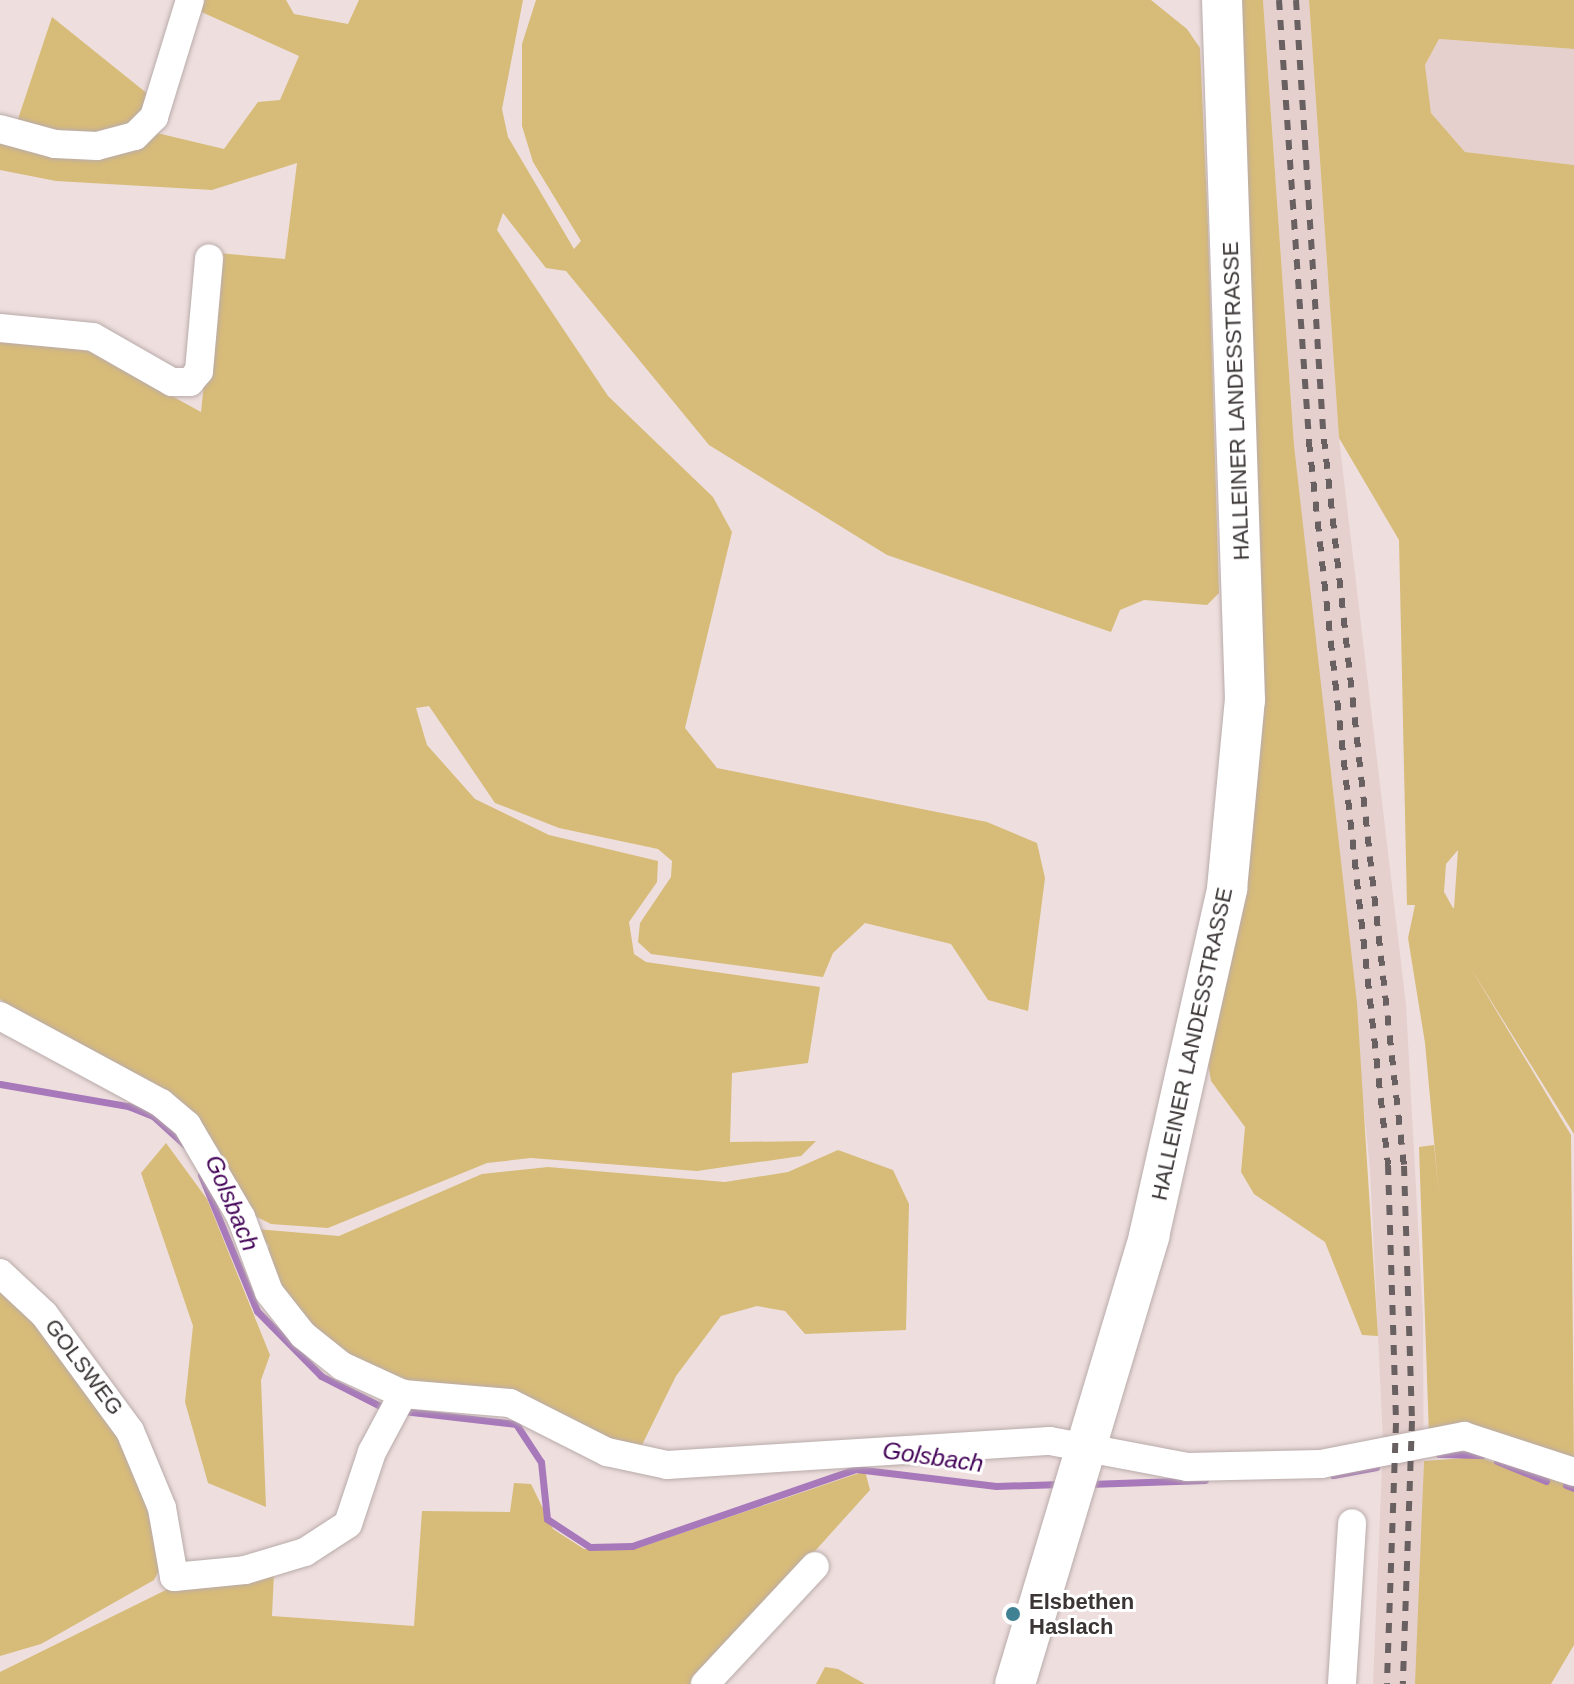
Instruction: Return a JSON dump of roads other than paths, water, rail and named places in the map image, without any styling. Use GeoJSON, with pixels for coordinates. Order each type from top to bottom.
{"type":"FeatureCollection","features":[{"type":"Feature","properties":{"kind":"main road","name":"HALLEINER LANDESSTRASSE"},"geometry":{"type":"LineString","coordinates":[[1015,1684],[1084,1472],[1212,972],[1240,778],[1244,614],[1222,0]]}},
{"type":"Feature","properties":{"kind":"street"},"geometry":{"type":"LineString","coordinates":[[0,129],[55,144],[97,146],[135,136],[154,117],[190,0]]}},
{"type":"Feature","properties":{"kind":"street"},"geometry":{"type":"LineString","coordinates":[[0,328],[93,337],[172,382],[190,382],[199,371],[209,258]]}},
{"type":"Feature","properties":{"kind":"street"},"geometry":{"type":"LineString","coordinates":[[0,1016],[161,1103],[187,1125],[286,1314],[342,1366],[403,1394],[510,1403],[607,1452],[667,1465],[920,1444],[1050,1441],[1084,1472],[1321,1464],[1464,1436],[1574,1472]]}},
{"type":"Feature","properties":{"kind":"street","name":"GOLSWEG"},"geometry":{"type":"LineString","coordinates":[[0,1273],[44,1314],[130,1431],[162,1508],[174,1577],[245,1570],[305,1552],[348,1524],[372,1452],[403,1394]]}},
{"type":"Feature","properties":{"kind":"street"},"geometry":{"type":"LineString","coordinates":[[1342,1684],[1352,1523]]}},
{"type":"Feature","properties":{"kind":"street"},"geometry":{"type":"LineString","coordinates":[[705,1684],[815,1566]]}},
{"type":"Feature","properties":{"kind":"waterway","name":"Golsbach"},"geometry":{"type":"LineString","coordinates":[[0,1084],[128,1106],[153,1116],[186,1146]]}},
{"type":"Feature","properties":{"kind":"waterway","name":"Golsbach"},"geometry":{"type":"LineString","coordinates":[[201,1175],[257,1311],[321,1376],[384,1408]]}},
{"type":"Feature","properties":{"kind":"waterway","name":"Golsbach"},"geometry":{"type":"LineString","coordinates":[[403,1411],[516,1424],[541,1462],[547,1519],[590,1547],[632,1546],[856,1469],[996,1486],[1061,1484]]}},
{"type":"Feature","properties":{"kind":"waterway","name":"Golsbach"},"geometry":{"type":"LineString","coordinates":[[1439,1454],[1482,1455]]}},
{"type":"Feature","properties":{"kind":"waterway","name":"Golsbach"},"geometry":{"type":"LineString","coordinates":[[1497,1461],[1546,1481]]}},
{"type":"Feature","properties":{"kind":"waterway","name":"Golsbach"},"geometry":{"type":"LineString","coordinates":[[1333,1475],[1376,1467]]}},
{"type":"Feature","properties":{"kind":"waterway","name":"Golsbach"},"geometry":{"type":"LineString","coordinates":[[1089,1484],[1205,1480]]}},
{"type":"Feature","properties":{"kind":"waterway","name":"Golsbach"},"geometry":{"type":"LineString","coordinates":[[1566,1485],[1574,1488]]}},
{"type":"Feature","properties":{"kind":"railway"},"geometry":{"type":"LineString","coordinates":[[1279,0],[1309,442],[1388,1165],[1396,1423],[1387,1684]]}},
{"type":"Feature","properties":{"kind":"railway"},"geometry":{"type":"LineString","coordinates":[[1296,0],[1324,439],[1404,1166],[1412,1421],[1403,1684]]}},
{"type":"Feature","properties":{"kind":"place","name":"Elsbethen Haslach"},"geometry":{"type":"Point","coordinates":[1013,1614]}}]}
